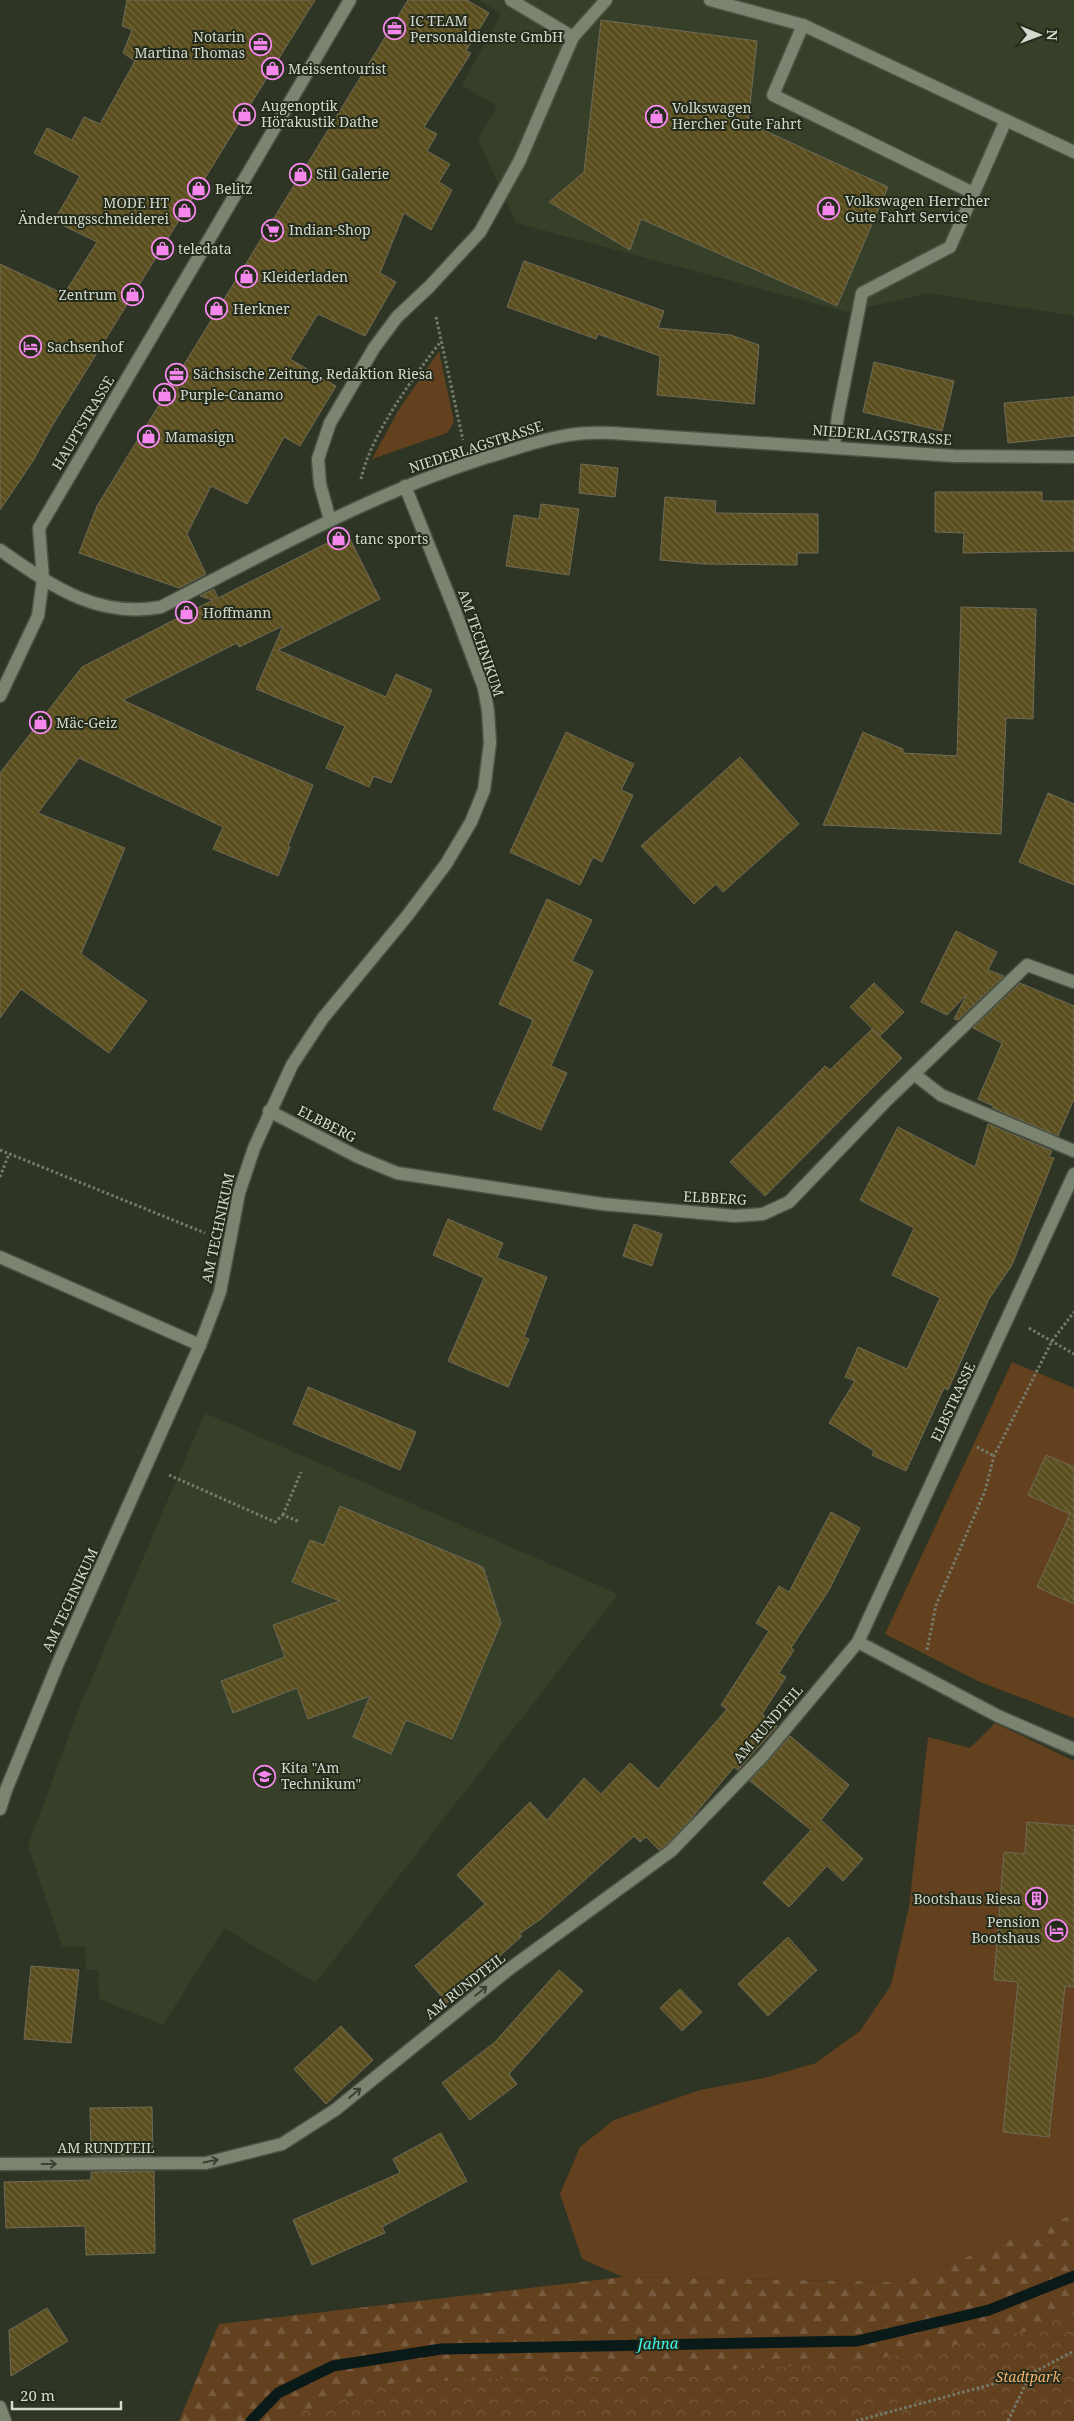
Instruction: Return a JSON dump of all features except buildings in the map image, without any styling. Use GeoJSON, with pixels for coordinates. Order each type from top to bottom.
{"type":"FeatureCollection","features":[{"type":"Feature","properties":{"kind":"street","name":"HAUPTSTRASSE"},"geometry":{"type":"LineString","coordinates":[[0,696],[38,616],[43,579],[39,528],[350,0]]}},
{"type":"Feature","properties":{"kind":"street"},"geometry":{"type":"LineString","coordinates":[[511,0],[573,37]]}},
{"type":"Feature","properties":{"kind":"street"},"geometry":{"type":"LineString","coordinates":[[330,520],[320,484],[318,459],[330,423],[374,348],[397,317],[429,287],[480,232],[520,160],[573,37],[606,0]]}},
{"type":"Feature","properties":{"kind":"street"},"geometry":{"type":"LineString","coordinates":[[710,0],[803,25],[1074,152]]}},
{"type":"Feature","properties":{"kind":"street"},"geometry":{"type":"LineString","coordinates":[[803,25],[772,95],[973,193]]}},
{"type":"Feature","properties":{"kind":"street"},"geometry":{"type":"LineString","coordinates":[[834,446],[838,415],[862,293],[950,247],[1006,120]]}},
{"type":"Feature","properties":{"kind":"street","name":"NIEDERLAGSTRASSE"},"geometry":{"type":"LineString","coordinates":[[0,550],[43,579],[84,601],[101,606],[140,611],[161,607],[330,520],[405,486],[468,463],[550,438],[589,433],[834,446],[954,456],[1074,456]]}},
{"type":"Feature","properties":{"kind":"street","name":"AM TECHNIKUM"},"geometry":{"type":"LineString","coordinates":[[0,1809],[58,1663],[148,1466],[200,1346],[220,1292],[239,1193],[269,1111],[292,1065],[323,1018],[446,864],[471,822],[484,790],[490,743],[484,688],[405,486]]}},
{"type":"Feature","properties":{"kind":"street","name":"ELBBERG"},"geometry":{"type":"LineString","coordinates":[[269,1111],[350,1152],[397,1173],[602,1204],[735,1216],[763,1214],[789,1202],[914,1074],[1027,965],[1074,982]]}},
{"type":"Feature","properties":{"kind":"street"},"geometry":{"type":"LineString","coordinates":[[914,1074],[941,1095],[1074,1151]]}},
{"type":"Feature","properties":{"kind":"street","name":"ELBSTRASSE"},"geometry":{"type":"LineString","coordinates":[[858,1642],[1074,1174]]}},
{"type":"Feature","properties":{"kind":"street"},"geometry":{"type":"LineString","coordinates":[[0,1256],[200,1346]]}},
{"type":"Feature","properties":{"kind":"street"},"geometry":{"type":"LineString","coordinates":[[858,1642],[998,1716],[1074,1748]]}},
{"type":"Feature","properties":{"kind":"street","name":"AM RUNDTEIL"},"geometry":{"type":"LineString","coordinates":[[0,2164],[206,2163],[282,2144],[335,2110],[508,1970],[671,1851],[762,1757],[858,1642]]}},
{"type":"Feature","properties":{"kind":"street"},"geometry":{"type":"LineString","coordinates":[[0,2407],[5,2421]]}},
{"type":"Feature","properties":{"kind":"path"},"geometry":{"type":"LineString","coordinates":[[429,287],[468,463]]}},
{"type":"Feature","properties":{"kind":"path"},"geometry":{"type":"LineString","coordinates":[[354,509],[364,463],[402,394],[441,341]]}},
{"type":"Feature","properties":{"kind":"path"},"geometry":{"type":"LineString","coordinates":[[0,1150],[229,1241]]}},
{"type":"Feature","properties":{"kind":"path"},"geometry":{"type":"LineString","coordinates":[[0,1177],[10,1154]]}},
{"type":"Feature","properties":{"kind":"path"},"geometry":{"type":"LineString","coordinates":[[923,1675],[936,1604],[985,1491],[994,1456],[1052,1341],[1074,1312]]}},
{"type":"Feature","properties":{"kind":"path"},"geometry":{"type":"LineString","coordinates":[[1008,1317],[1074,1354]]}},
{"type":"Feature","properties":{"kind":"path"},"geometry":{"type":"LineString","coordinates":[[148,1466],[275,1522],[283,1515],[301,1472]]}},
{"type":"Feature","properties":{"kind":"path"},"geometry":{"type":"LineString","coordinates":[[283,1515],[300,1522]]}},
{"type":"Feature","properties":{"kind":"path"},"geometry":{"type":"LineString","coordinates":[[856,2421],[1030,2374],[1074,2351]]}},
{"type":"Feature","properties":{"kind":"path"},"geometry":{"type":"LineString","coordinates":[[1008,2421],[1030,2374]]}},
{"type":"Feature","properties":{"kind":"shaded area"},"geometry":{"type":"Polygon","coordinates":[[[479,0],[1074,0],[1074,316],[928,293],[847,312],[516,223],[478,139],[497,106],[462,85],[501,14],[479,0]]]}},
{"type":"Feature","properties":{"kind":"shaded area","name":"Kita \"Am Technikum\""},"geometry":{"type":"Polygon","coordinates":[[[205,1413],[618,1594],[316,1983],[224,1928],[163,2025],[99,1999],[98,1970],[86,1970],[85,1947],[62,1946],[28,1846],[80,1706],[205,1413]]]}},
{"type":"Feature","properties":{"kind":"green space"},"geometry":{"type":"Polygon","coordinates":[[[439,351],[454,422],[447,433],[372,459],[398,411],[439,351]]]}},
{"type":"Feature","properties":{"kind":"green space"},"geometry":{"type":"Polygon","coordinates":[[[1012,1362],[1074,1388],[1074,1718],[980,1682],[885,1634],[1012,1362]]]}},
{"type":"Feature","properties":{"kind":"green space"},"geometry":{"type":"Polygon","coordinates":[[[995,1723],[1074,1761],[1074,2214],[904,2282],[623,2277],[582,2259],[560,2194],[580,2147],[614,2120],[700,2090],[764,2078],[816,2063],[860,2031],[891,1985],[909,1907],[928,1737],[970,1748],[995,1723]]]}},
{"type":"Feature","properties":{"kind":"green space"},"geometry":{"type":"Polygon","coordinates":[[[1074,2214],[1074,2421],[179,2421],[219,2324],[623,2277],[904,2282],[1074,2214]]]}},
{"type":"Feature","properties":{"kind":"green space","name":"Stadtpark"},"geometry":{"type":"Polygon","coordinates":[[[1074,2310],[1074,2421],[269,2421],[395,2383],[848,2364],[1024,2332],[1074,2310]]]}},
{"type":"Feature","properties":{"kind":"waterway","name":"Jahna"},"geometry":{"type":"LineString","coordinates":[[251,2421],[278,2393],[333,2366],[441,2349],[857,2341],[989,2310],[1074,2276]]}},
{"type":"Feature","properties":{"kind":"place","name":"IC TEAM Personaldienste GmbH"},"geometry":{"type":"Point","coordinates":[394,29]}},
{"type":"Feature","properties":{"kind":"place","name":"Notarin Martina Thomas"},"geometry":{"type":"Point","coordinates":[261,45]}},
{"type":"Feature","properties":{"kind":"place","name":"Meissentourist"},"geometry":{"type":"Point","coordinates":[272,69]}},
{"type":"Feature","properties":{"kind":"place","name":"Augenoptik Hörakustik Dathe"},"geometry":{"type":"Point","coordinates":[245,114]}},
{"type":"Feature","properties":{"kind":"place","name":"Volkswagen Hercher Gute Fahrt"},"geometry":{"type":"Point","coordinates":[656,116]}},
{"type":"Feature","properties":{"kind":"place","name":"Stil Galerie"},"geometry":{"type":"Point","coordinates":[300,174]}},
{"type":"Feature","properties":{"kind":"place","name":"Belitz"},"geometry":{"type":"Point","coordinates":[199,189]}},
{"type":"Feature","properties":{"kind":"place","name":"Volkswagen Herrcher Gute Fahrt Service"},"geometry":{"type":"Point","coordinates":[829,209]}},
{"type":"Feature","properties":{"kind":"place","name":"MODE HT Änderungsschneiderei"},"geometry":{"type":"Point","coordinates":[185,211]}},
{"type":"Feature","properties":{"kind":"place","name":"Indian-Shop"},"geometry":{"type":"Point","coordinates":[273,230]}},
{"type":"Feature","properties":{"kind":"place","name":"teledata"},"geometry":{"type":"Point","coordinates":[162,249]}},
{"type":"Feature","properties":{"kind":"place","name":"Kleiderladen"},"geometry":{"type":"Point","coordinates":[246,277]}},
{"type":"Feature","properties":{"kind":"place","name":"Zentrum"},"geometry":{"type":"Point","coordinates":[133,295]}},
{"type":"Feature","properties":{"kind":"place","name":"Herkner"},"geometry":{"type":"Point","coordinates":[217,309]}},
{"type":"Feature","properties":{"kind":"place","name":"Sachsenhof"},"geometry":{"type":"Point","coordinates":[31,347]}},
{"type":"Feature","properties":{"kind":"place","name":"Sächsische Zeitung, Redaktion Riesa"},"geometry":{"type":"Point","coordinates":[177,374]}},
{"type":"Feature","properties":{"kind":"place","name":"Purple-Canamo"},"geometry":{"type":"Point","coordinates":[164,395]}},
{"type":"Feature","properties":{"kind":"place","name":"Mamasign"},"geometry":{"type":"Point","coordinates":[149,437]}},
{"type":"Feature","properties":{"kind":"place","name":"tanc sports"},"geometry":{"type":"Point","coordinates":[339,539]}},
{"type":"Feature","properties":{"kind":"place","name":"Hoffmann"},"geometry":{"type":"Point","coordinates":[187,613]}},
{"type":"Feature","properties":{"kind":"place","name":"Mäc-Geiz"},"geometry":{"type":"Point","coordinates":[40,723]}},
{"type":"Feature","properties":{"kind":"place","name":"Kita \"Am Technikum\""},"geometry":{"type":"Point","coordinates":[265,1776]}},
{"type":"Feature","properties":{"kind":"place","name":"Bootshaus Riesa"},"geometry":{"type":"Point","coordinates":[1037,1899]}},
{"type":"Feature","properties":{"kind":"place","name":"Pension Bootshaus"},"geometry":{"type":"Point","coordinates":[1056,1930]}}]}
